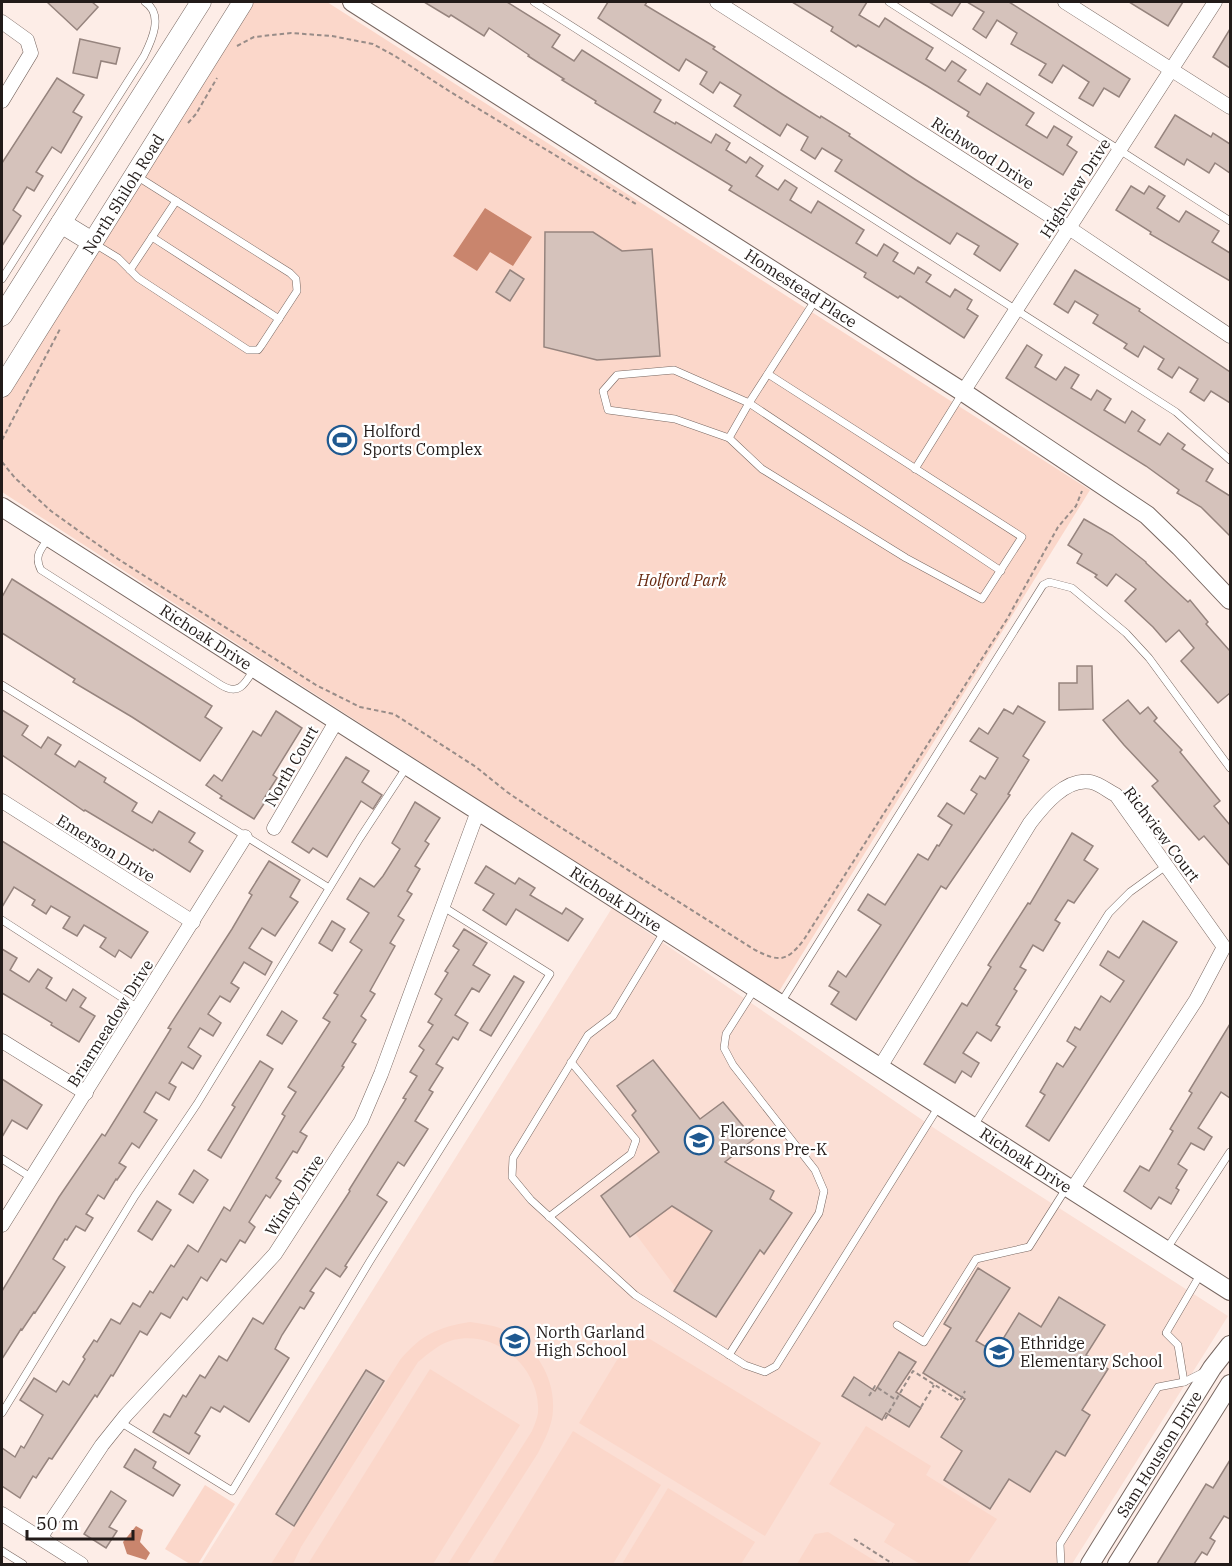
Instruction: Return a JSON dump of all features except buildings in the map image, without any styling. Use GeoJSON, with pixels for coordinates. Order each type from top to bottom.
{"type":"FeatureCollection","features":[{"type":"Feature","properties":{"kind":"main road"},"geometry":{"type":"LineString","coordinates":[[2,316],[201,2]]}},
{"type":"Feature","properties":{"kind":"main road","name":"North Shiloh Road"},"geometry":{"type":"LineString","coordinates":[[2,387],[243,2]]}},
{"type":"Feature","properties":{"kind":"main road"},"geometry":{"type":"LineString","coordinates":[[61,223],[92,242]]}},
{"type":"Feature","properties":{"kind":"street","name":"Homestead Place"},"geometry":{"type":"LineString","coordinates":[[352,2],[963,392],[1147,515],[1230,600]]}},
{"type":"Feature","properties":{"kind":"street","name":"Richwood Drive"},"geometry":{"type":"LineString","coordinates":[[717,2],[1069,228],[1230,336]]}},
{"type":"Feature","properties":{"kind":"street"},"geometry":{"type":"LineString","coordinates":[[1065,2],[1230,106]]}},
{"type":"Feature","properties":{"kind":"street","name":"Highview Drive"},"geometry":{"type":"LineString","coordinates":[[963,392],[1215,2]]}},
{"type":"Feature","properties":{"kind":"street"},"geometry":{"type":"LineString","coordinates":[[2,22],[27,40],[31,53],[2,100]]}},
{"type":"Feature","properties":{"kind":"street","name":"Richoak Drive"},"geometry":{"type":"LineString","coordinates":[[2,507],[1230,1291]]}},
{"type":"Feature","properties":{"kind":"street","name":"North Court"},"geometry":{"type":"LineString","coordinates":[[274,828],[337,720]]}},
{"type":"Feature","properties":{"kind":"street","name":"Richview Court"},"geometry":{"type":"LineString","coordinates":[[880,1067],[1030,823],[1043,806],[1065,787],[1089,781],[1116,795],[1224,947],[1196,1000],[1070,1188]]}},
{"type":"Feature","properties":{"kind":"street","name":"Emerson Drive"},"geometry":{"type":"LineString","coordinates":[[2,801],[194,922]]}},
{"type":"Feature","properties":{"kind":"street","name":"Windy Drive"},"geometry":{"type":"LineString","coordinates":[[40,1538],[120,1422],[275,1254],[361,1121],[381,1074],[478,810]]}},
{"type":"Feature","properties":{"kind":"street","name":"Briarmeadow Drive"},"geometry":{"type":"LineString","coordinates":[[2,1225],[194,922],[245,837]]}},
{"type":"Feature","properties":{"kind":"street"},"geometry":{"type":"LineString","coordinates":[[2,1041],[86,1093]]}},
{"type":"Feature","properties":{"kind":"street","name":"Sam Houston Drive"},"geometry":{"type":"LineString","coordinates":[[1090,1564],[1212,1368],[1230,1345]]}},
{"type":"Feature","properties":{"kind":"street","name":"Sam Houston Drive"},"geometry":{"type":"LineString","coordinates":[[1117,1564],[1230,1384]]}},
{"type":"Feature","properties":{"kind":"street"},"geometry":{"type":"LineString","coordinates":[[2,1514],[81,1564]]}},
{"type":"Feature","properties":{"kind":"lane"},"geometry":{"type":"LineString","coordinates":[[2,279],[144,56],[154,33],[155,15],[151,5],[145,2]]}},
{"type":"Feature","properties":{"kind":"lane"},"geometry":{"type":"LineString","coordinates":[[534,2],[1176,412],[1230,460]]}},
{"type":"Feature","properties":{"kind":"lane"},"geometry":{"type":"LineString","coordinates":[[889,2],[1230,221]]}},
{"type":"Feature","properties":{"kind":"lane"},"geometry":{"type":"LineString","coordinates":[[92,242],[118,258],[138,278],[248,350],[258,350],[297,291],[297,279],[135,175]]}},
{"type":"Feature","properties":{"kind":"lane"},"geometry":{"type":"LineString","coordinates":[[130,270],[176,201]]}},
{"type":"Feature","properties":{"kind":"lane"},"geometry":{"type":"LineString","coordinates":[[152,237],[279,319]]}},
{"type":"Feature","properties":{"kind":"lane"},"geometry":{"type":"LineString","coordinates":[[729,438],[816,298]]}},
{"type":"Feature","properties":{"kind":"lane"},"geometry":{"type":"LineString","coordinates":[[768,374],[1022,537],[1001,572],[982,599],[906,558],[762,469],[729,438],[675,418],[608,410],[603,391],[617,375],[674,370],[749,403],[1001,572]]}},
{"type":"Feature","properties":{"kind":"lane"},"geometry":{"type":"LineString","coordinates":[[915,469],[963,392]]}},
{"type":"Feature","properties":{"kind":"lane"},"geometry":{"type":"LineString","coordinates":[[49,537],[38,554],[37,562],[41,570],[221,685],[228,689],[238,688],[245,684],[255,668]]}},
{"type":"Feature","properties":{"kind":"lane"},"geometry":{"type":"LineString","coordinates":[[780,1004],[1043,585],[1049,582],[1072,588],[1126,633],[1149,658],[1230,768]]}},
{"type":"Feature","properties":{"kind":"lane"},"geometry":{"type":"LineString","coordinates":[[2,685],[329,888]]}},
{"type":"Feature","properties":{"kind":"lane"},"geometry":{"type":"LineString","coordinates":[[2,1413],[135,1196],[197,1104],[329,888],[408,766]]}},
{"type":"Feature","properties":{"kind":"lane"},"geometry":{"type":"LineString","coordinates":[[973,1127],[1109,913],[1130,892],[1167,866]]}},
{"type":"Feature","properties":{"kind":"lane"},"geometry":{"type":"LineString","coordinates":[[120,1422],[232,1491],[370,1261],[550,974],[442,906]]}},
{"type":"Feature","properties":{"kind":"lane"},"geometry":{"type":"LineString","coordinates":[[2,920],[139,1008]]}},
{"type":"Feature","properties":{"kind":"lane"},"geometry":{"type":"LineString","coordinates":[[665,930],[613,1016],[588,1035],[513,1158],[512,1177],[531,1200],[635,1295],[746,1365],[765,1372],[776,1366],[939,1105]]}},
{"type":"Feature","properties":{"kind":"lane"},"geometry":{"type":"LineString","coordinates":[[729,1355],[819,1213],[824,1191],[814,1170],[733,1065],[724,1048],[726,1034],[755,988]]}},
{"type":"Feature","properties":{"kind":"lane"},"geometry":{"type":"LineString","coordinates":[[549,1217],[631,1154],[636,1140],[572,1062]]}},
{"type":"Feature","properties":{"kind":"lane"},"geometry":{"type":"LineString","coordinates":[[1166,1250],[1230,1152]]}},
{"type":"Feature","properties":{"kind":"lane"},"geometry":{"type":"LineString","coordinates":[[2,1159],[32,1178]]}},
{"type":"Feature","properties":{"kind":"lane"},"geometry":{"type":"LineString","coordinates":[[897,1325],[924,1342],[976,1259],[1029,1247],[1070,1188]]}},
{"type":"Feature","properties":{"kind":"lane"},"geometry":{"type":"LineString","coordinates":[[1184,1382],[1178,1345],[1166,1333],[1202,1273]]}},
{"type":"Feature","properties":{"kind":"lane"},"geometry":{"type":"LineString","coordinates":[[1061,1564],[1060,1544],[1158,1387],[1184,1382],[1212,1368]]}},
{"type":"Feature","properties":{"kind":"lane"},"geometry":{"type":"LineString","coordinates":[[2,1551],[23,1564]]}},
{"type":"Feature","properties":{"kind":"path"},"geometry":{"type":"LineString","coordinates":[[233,49],[254,37],[291,33],[332,36],[373,44],[636,204]]}},
{"type":"Feature","properties":{"kind":"path"},"geometry":{"type":"LineString","coordinates":[[184,128],[196,114],[220,72]]}},
{"type":"Feature","properties":{"kind":"path"},"geometry":{"type":"LineString","coordinates":[[2,440],[63,323]]}},
{"type":"Feature","properties":{"kind":"path"},"geometry":{"type":"LineString","coordinates":[[2,462],[15,478],[51,511],[86,538],[228,630],[338,697],[360,707],[394,714],[476,767],[540,815],[730,936],[763,954],[778,959],[787,958],[803,941],[1007,619],[1058,527],[1076,506],[1083,491]]}},
{"type":"Feature","properties":{"kind":"path"},"geometry":{"type":"LineString","coordinates":[[885,1419],[914,1371],[960,1401],[965,1391]]}},
{"type":"Feature","properties":{"kind":"path"},"geometry":{"type":"LineString","coordinates":[[921,1407],[934,1385]]}},
{"type":"Feature","properties":{"kind":"path"},"geometry":{"type":"LineString","coordinates":[[869,1396],[874,1386],[896,1400]]}},
{"type":"Feature","properties":{"kind":"path"},"geometry":{"type":"LineString","coordinates":[[854,1539],[893,1564]]}},
{"type":"Feature","properties":{"kind":"shaded area"},"geometry":{"type":"Polygon","coordinates":[[[485,208],[532,237],[513,266],[490,252],[477,271],[453,256],[485,208]]]}},
{"type":"Feature","properties":{"kind":"shaded area"},"geometry":{"type":"Polygon","coordinates":[[[612,908],[937,1130],[1228,1316],[1072,1564],[201,1564],[612,908]]]}},
{"type":"Feature","properties":{"kind":"shaded area"},"geometry":{"type":"Polygon","coordinates":[[[136,1526],[143,1530],[140,1542],[150,1553],[146,1560],[127,1554],[123,1542],[136,1526]]]}},
{"type":"Feature","properties":{"kind":"green space","name":"Holford Park"},"geometry":{"type":"Polygon","coordinates":[[[253,2],[327,2],[1090,490],[778,993],[2,492],[2,401],[253,2]]]}},
{"type":"Feature","properties":{"kind":"green space"},"geometry":{"type":"Polygon","coordinates":[[[672,1206],[712,1231],[676,1288],[635,1233],[672,1206]]]}},
{"type":"Feature","properties":{"kind":"green space"},"geometry":{"type":"Polygon","coordinates":[[[470,1322],[506,1331],[528,1346],[544,1369],[549,1382],[553,1415],[538,1453],[467,1564],[448,1564],[532,1431],[538,1413],[537,1397],[532,1381],[513,1356],[500,1347],[469,1338],[443,1344],[418,1362],[301,1547],[293,1564],[271,1564],[400,1360],[415,1344],[431,1333],[470,1322]]]}},
{"type":"Feature","properties":{"kind":"green space"},"geometry":{"type":"Polygon","coordinates":[[[635,1330],[821,1443],[765,1536],[579,1423],[635,1330]]]}},
{"type":"Feature","properties":{"kind":"green space"},"geometry":{"type":"Polygon","coordinates":[[[430,1369],[520,1425],[433,1564],[308,1564],[430,1369]]]}},
{"type":"Feature","properties":{"kind":"green space"},"geometry":{"type":"Polygon","coordinates":[[[866,1426],[931,1466],[926,1475],[997,1519],[967,1564],[920,1564],[884,1542],[895,1524],[829,1484],[866,1426]]]}},
{"type":"Feature","properties":{"kind":"green space"},"geometry":{"type":"Polygon","coordinates":[[[573,1431],[661,1485],[613,1564],[492,1564],[573,1431]]]}},
{"type":"Feature","properties":{"kind":"green space"},"geometry":{"type":"Polygon","coordinates":[[[205,1485],[235,1504],[198,1564],[190,1564],[165,1549],[205,1485]]]}},
{"type":"Feature","properties":{"kind":"green space"},"geometry":{"type":"Polygon","coordinates":[[[668,1488],[755,1542],[741,1564],[622,1564],[668,1488]]]}},
{"type":"Feature","properties":{"kind":"green space"},"geometry":{"type":"Polygon","coordinates":[[[828,1532],[880,1564],[797,1564],[815,1534],[828,1532]]]}},
{"type":"Feature","properties":{"kind":"place","name":"Holford Sports Complex"},"geometry":{"type":"Point","coordinates":[342,440]}},
{"type":"Feature","properties":{"kind":"place","name":"Florence Parsons Pre-K"},"geometry":{"type":"Point","coordinates":[699,1140]}},
{"type":"Feature","properties":{"kind":"place","name":"North Garland High School"},"geometry":{"type":"Point","coordinates":[515,1341]}},
{"type":"Feature","properties":{"kind":"place","name":"Ethridge Elementary School"},"geometry":{"type":"Point","coordinates":[999,1352]}}]}
